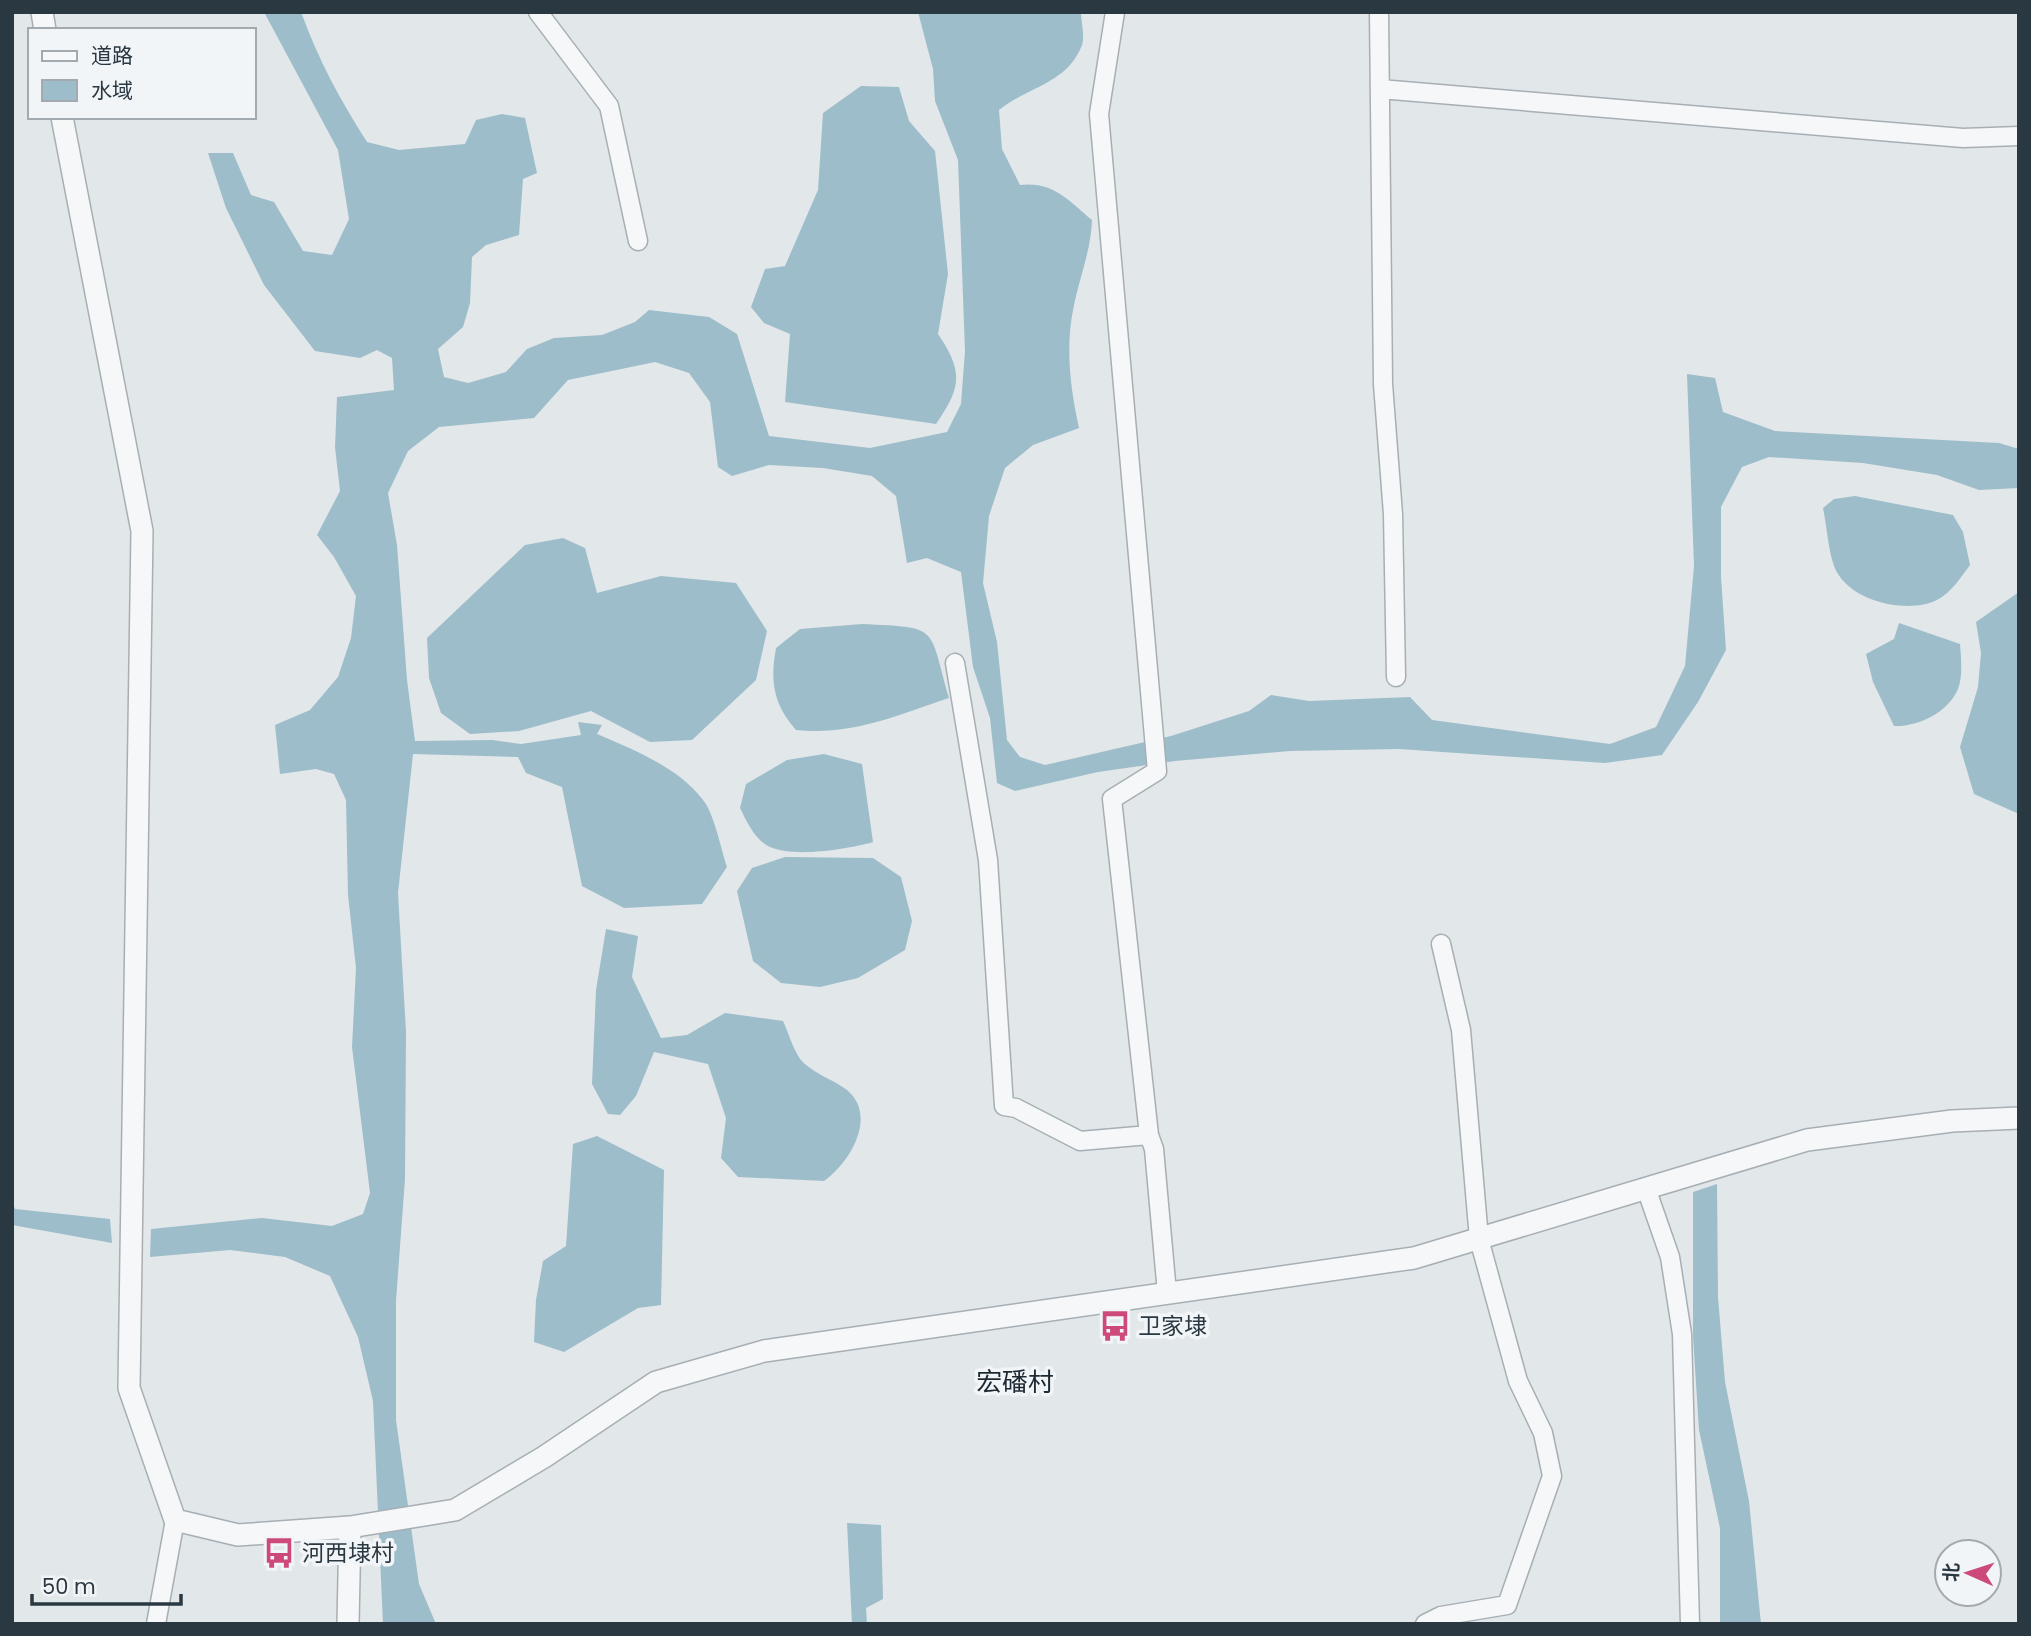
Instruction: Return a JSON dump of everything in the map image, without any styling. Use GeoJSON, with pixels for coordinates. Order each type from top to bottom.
{"type":"FeatureCollection","features":[{"type":"Feature","properties":{"kind":"street"},"geometry":{"type":"LineString","coordinates":[[538,12],[609,106],[639,241]]}},
{"type":"Feature","properties":{"kind":"street"},"geometry":{"type":"LineString","coordinates":[[1115,12],[1099,114],[1157,771],[1112,799],[1149,1135],[1154,1149],[1167,1293]]}},
{"type":"Feature","properties":{"kind":"street"},"geometry":{"type":"LineString","coordinates":[[1379,12],[1383,384],[1393,513],[1396,677]]}},
{"type":"Feature","properties":{"kind":"street"},"geometry":{"type":"LineString","coordinates":[[1380,89],[1963,138],[2019,136]]}},
{"type":"Feature","properties":{"kind":"street"},"geometry":{"type":"LineString","coordinates":[[62,119],[142,531],[129,1388],[175,1520],[156,1624]]}},
{"type":"Feature","properties":{"kind":"street"},"geometry":{"type":"LineString","coordinates":[[955,663],[988,860],[1004,1106],[1016,1108],[1080,1141],[1149,1135]]}},
{"type":"Feature","properties":{"kind":"street"},"geometry":{"type":"LineString","coordinates":[[1425,1624],[1441,1616],[1507,1605],[1552,1476],[1543,1433],[1518,1381],[1479,1239],[1461,1030],[1441,944]]}},
{"type":"Feature","properties":{"kind":"street"},"geometry":{"type":"LineString","coordinates":[[175,1520],[238,1535],[360,1526],[455,1510],[544,1457],[656,1382],[764,1351],[1414,1258],[1807,1140],[1952,1121],[2019,1118]]}},
{"type":"Feature","properties":{"kind":"street"},"geometry":{"type":"LineString","coordinates":[[1646,1188],[1670,1257],[1682,1334],[1690,1624]]}},
{"type":"Feature","properties":{"kind":"street"},"geometry":{"type":"LineString","coordinates":[[348,1624],[360,1526]]}},
{"type":"Feature","properties":{"kind":"water"},"geometry":{"type":"Polygon","coordinates":[[[264,12],[301,12],[330,79],[367,142],[399,150],[465,144],[476,120],[502,114],[525,118],[537,173],[523,179],[519,235],[486,245],[472,257],[470,303],[463,327],[438,349],[444,377],[468,383],[506,372],[527,349],[554,338],[602,335],[635,322],[649,310],[709,317],[737,334],[769,436],[870,448],[947,432],[961,404],[965,351],[958,160],[935,101],[933,69],[918,12],[1081,12],[1082,45],[1067,68],[999,110],[1002,149],[1020,185],[1051,189],[1092,220],[1090,242],[1071,320],[1069,351],[1079,428],[1033,445],[1005,468],[989,516],[983,583],[997,642],[1007,740],[1020,757],[1045,765],[1171,736],[1249,711],[1271,695],[1309,701],[1410,697],[1432,720],[1610,744],[1656,727],[1685,666],[1694,566],[1687,374],[1715,378],[1723,412],[1775,431],[1999,443],[2019,449],[2019,488],[1979,490],[1937,475],[1863,463],[1769,457],[1742,467],[1721,507],[1721,577],[1726,650],[1698,702],[1662,755],[1605,763],[1399,749],[1290,751],[1175,761],[1098,772],[1015,791],[997,783],[990,718],[973,667],[961,572],[927,558],[907,563],[896,496],[872,476],[823,468],[769,465],[732,476],[718,467],[710,402],[689,373],[655,362],[568,380],[534,418],[439,427],[408,451],[388,493],[397,545],[407,680],[415,741],[492,740],[521,744],[581,735],[578,722],[602,725],[597,734],[654,761],[693,788],[711,813],[727,867],[702,904],[624,908],[582,886],[562,787],[526,773],[518,757],[413,754],[398,893],[406,1032],[405,1179],[396,1301],[396,1420],[419,1584],[436,1624],[383,1624],[373,1401],[358,1337],[330,1276],[285,1257],[230,1250],[150,1257],[151,1229],[262,1218],[332,1226],[363,1214],[370,1193],[352,1047],[356,968],[348,895],[346,800],[334,774],[316,769],[280,774],[275,725],[310,710],[338,677],[351,638],[356,596],[334,557],[317,535],[340,491],[335,447],[337,397],[394,390],[392,358],[377,350],[360,358],[315,351],[264,285],[226,208],[208,153],[233,153],[251,195],[274,202],[303,251],[332,255],[349,219],[338,150],[264,12]]]}},
{"type":"Feature","properties":{"kind":"water"},"geometry":{"type":"Polygon","coordinates":[[[861,86],[899,87],[909,121],[935,151],[948,274],[938,334],[952,358],[956,379],[951,400],[936,424],[785,402],[790,334],[764,323],[751,307],[765,269],[785,266],[818,190],[823,113],[861,86]]]}},
{"type":"Feature","properties":{"kind":"water"},"geometry":{"type":"Polygon","coordinates":[[[1855,496],[1953,515],[1963,532],[1970,565],[1947,593],[1924,604],[1894,605],[1864,596],[1841,578],[1834,566],[1823,508],[1834,499],[1855,496]]]}},
{"type":"Feature","properties":{"kind":"water"},"geometry":{"type":"Polygon","coordinates":[[[563,538],[585,548],[597,593],[661,576],[736,583],[767,631],[756,680],[692,740],[650,742],[591,711],[519,731],[470,734],[441,713],[429,678],[427,638],[525,545],[563,538]]]}},
{"type":"Feature","properties":{"kind":"water"},"geometry":{"type":"Polygon","coordinates":[[[2019,592],[2019,814],[1974,794],[1960,747],[1978,687],[1981,653],[1976,622],[2019,592]]]}},
{"type":"Feature","properties":{"kind":"water"},"geometry":{"type":"Polygon","coordinates":[[[1899,623],[1960,644],[1961,673],[1960,684],[1953,698],[1939,712],[1922,721],[1894,726],[1873,682],[1866,654],[1894,639],[1899,623]]]}},
{"type":"Feature","properties":{"kind":"water"},"geometry":{"type":"Polygon","coordinates":[[[862,624],[906,627],[927,635],[938,656],[949,698],[855,727],[796,730],[782,711],[775,692],[773,671],[776,648],[800,629],[862,624]]]}},
{"type":"Feature","properties":{"kind":"water"},"geometry":{"type":"Polygon","coordinates":[[[824,754],[862,764],[873,842],[836,850],[807,852],[781,850],[765,844],[752,830],[740,808],[746,784],[787,760],[824,754]]]}},
{"type":"Feature","properties":{"kind":"water"},"geometry":{"type":"Polygon","coordinates":[[[785,857],[873,858],[901,877],[912,921],[905,950],[858,978],[820,987],[781,983],[753,961],[737,891],[752,868],[785,857]]]}},
{"type":"Feature","properties":{"kind":"water"},"geometry":{"type":"Polygon","coordinates":[[[606,929],[638,936],[632,977],[661,1038],[687,1035],[725,1013],[783,1021],[801,1060],[847,1090],[856,1101],[860,1113],[857,1139],[834,1173],[824,1181],[738,1177],[721,1158],[726,1118],[708,1064],[654,1052],[636,1096],[620,1115],[608,1114],[592,1084],[596,990],[606,929]]]}},
{"type":"Feature","properties":{"kind":"water"},"geometry":{"type":"Polygon","coordinates":[[[597,1136],[664,1170],[661,1305],[638,1308],[564,1352],[534,1342],[536,1300],[543,1261],[566,1246],[573,1144],[597,1136]]]}},
{"type":"Feature","properties":{"kind":"water"},"geometry":{"type":"Polygon","coordinates":[[[1717,1184],[1718,1297],[1725,1382],[1749,1501],[1761,1624],[1720,1624],[1720,1528],[1699,1430],[1693,1337],[1693,1192],[1717,1184]]]}},
{"type":"Feature","properties":{"kind":"water"},"geometry":{"type":"Polygon","coordinates":[[[12,1201],[15,1209],[110,1219],[112,1243],[12,1225],[12,1201]]]}},
{"type":"Feature","properties":{"kind":"water"},"geometry":{"type":"Polygon","coordinates":[[[847,1523],[881,1525],[883,1599],[866,1608],[867,1624],[852,1624],[847,1523]]]}},
{"type":"Feature","properties":{"kind":"place","name":"卫家埭"},"geometry":{"type":"Point","coordinates":[1115,1326]}},
{"type":"Feature","properties":{"kind":"place","name":"河西埭村"},"geometry":{"type":"Point","coordinates":[279,1553]}},
{"type":"Feature","properties":{"kind":"district","name":"宏磻村"},"geometry":{"type":"Point","coordinates":[1015,1382]}}]}
